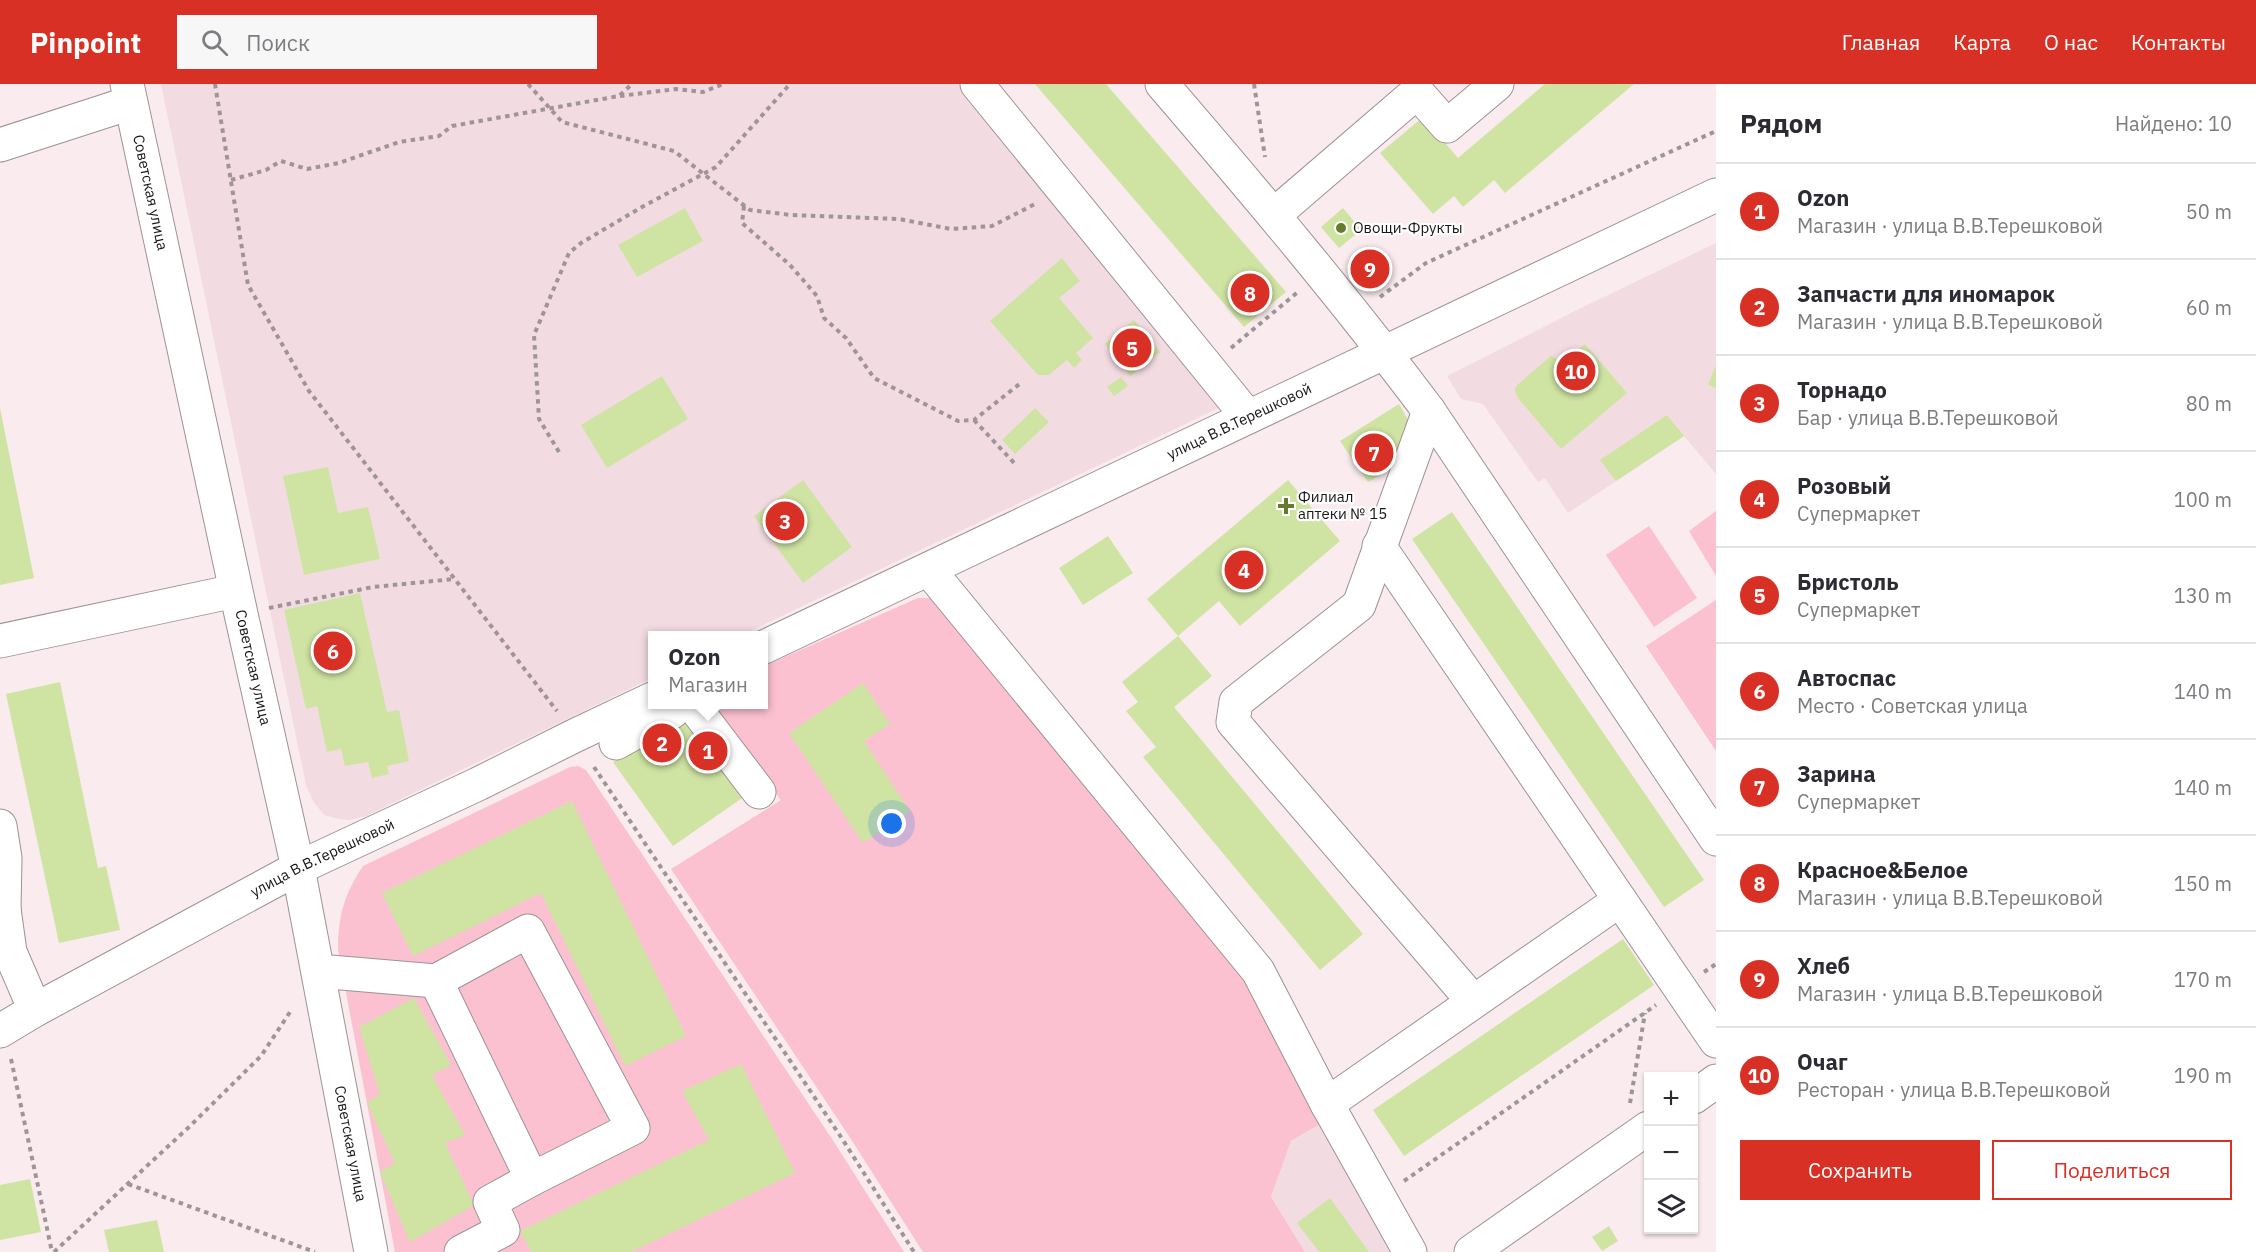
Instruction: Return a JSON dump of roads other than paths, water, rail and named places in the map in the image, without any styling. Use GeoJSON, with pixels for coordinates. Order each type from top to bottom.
{"type":"FeatureCollection","features":[{"type":"Feature","properties":{"kind":"street"},"geometry":{"type":"LineString","coordinates":[[977,84],[1248,417]]}},
{"type":"Feature","properties":{"kind":"street"},"geometry":{"type":"LineString","coordinates":[[1162,84],[1274,215],[1385,352],[1429,411],[1715,836]]}},
{"type":"Feature","properties":{"kind":"street"},"geometry":{"type":"LineString","coordinates":[[1274,215],[1417,92],[1448,126],[1497,84]]}},
{"type":"Feature","properties":{"kind":"street"},"geometry":{"type":"LineString","coordinates":[[0,145],[128,94]]}},
{"type":"Feature","properties":{"kind":"street","name":"Советская улица"},"geometry":{"type":"LineString","coordinates":[[128,94],[298,868],[371,1252]]}},
{"type":"Feature","properties":{"kind":"street","name":"улица В.В.Терешковой"},"geometry":{"type":"LineString","coordinates":[[768,645],[1716,195]]}},
{"type":"Feature","properties":{"kind":"street"},"geometry":{"type":"LineString","coordinates":[[1429,411],[1359,604],[1236,702],[1233,722],[1473,1001]]}},
{"type":"Feature","properties":{"kind":"street"},"geometry":{"type":"LineString","coordinates":[[1379,546],[1716,1041]]}},
{"type":"Feature","properties":{"kind":"street"},"geometry":{"type":"LineString","coordinates":[[929,570],[1258,971],[1327,1104],[1410,1252]]}},
{"type":"Feature","properties":{"kind":"street"},"geometry":{"type":"LineString","coordinates":[[0,641],[238,603]]}},
{"type":"Feature","properties":{"kind":"street","name":"улица В.В.Терешковой"},"geometry":{"type":"LineString","coordinates":[[2,1030],[298,868],[648,701]]}},
{"type":"Feature","properties":{"kind":"street"},"geometry":{"type":"LineString","coordinates":[[616,742],[681,709]]}},
{"type":"Feature","properties":{"kind":"street"},"geometry":{"type":"LineString","coordinates":[[692,709],[759,792]]}},
{"type":"Feature","properties":{"kind":"street"},"geometry":{"type":"LineString","coordinates":[[0,826],[5,858],[2,909],[10,952],[35,1010]]}},
{"type":"Feature","properties":{"kind":"street"},"geometry":{"type":"LineString","coordinates":[[1327,1104],[1620,900]]}},
{"type":"Feature","properties":{"kind":"street"},"geometry":{"type":"LineString","coordinates":[[318,971],[436,981],[528,932],[633,1128],[490,1202],[503,1230],[461,1252]]}},
{"type":"Feature","properties":{"kind":"street"},"geometry":{"type":"LineString","coordinates":[[436,981],[532,1179]]}},
{"type":"Feature","properties":{"kind":"street"},"geometry":{"type":"LineString","coordinates":[[1698,1094],[1716,1081]]}},
{"type":"Feature","properties":{"kind":"street"},"geometry":{"type":"LineString","coordinates":[[1471,1252],[1636,1137]]}},
{"type":"Feature","properties":{"kind":"place","name":"Овощи-Фрукты"},"geometry":{"type":"Point","coordinates":[1341,228]}},
{"type":"Feature","properties":{"kind":"place","name":"Хлеб"},"geometry":{"type":"Point","coordinates":[1370,269]}},
{"type":"Feature","properties":{"kind":"place","name":"Красное&Белое"},"geometry":{"type":"Point","coordinates":[1250,293]}},
{"type":"Feature","properties":{"kind":"place","name":"Бристоль"},"geometry":{"type":"Point","coordinates":[1132,348]}},
{"type":"Feature","properties":{"kind":"place","name":"Очаг"},"geometry":{"type":"Point","coordinates":[1576,371]}},
{"type":"Feature","properties":{"kind":"place","name":"Зарина"},"geometry":{"type":"Point","coordinates":[1374,453]}},
{"type":"Feature","properties":{"kind":"place","name":"Филиал аптеки № 15"},"geometry":{"type":"Point","coordinates":[1286,506]}},
{"type":"Feature","properties":{"kind":"place","name":"Торнадо"},"geometry":{"type":"Point","coordinates":[785,521]}},
{"type":"Feature","properties":{"kind":"place","name":"Розовый"},"geometry":{"type":"Point","coordinates":[1244,570]}},
{"type":"Feature","properties":{"kind":"place","name":"Автоспас"},"geometry":{"type":"Point","coordinates":[333,651]}},
{"type":"Feature","properties":{"kind":"place","name":"Запчасти для иномарок"},"geometry":{"type":"Point","coordinates":[662,743]}},
{"type":"Feature","properties":{"kind":"place","name":"Ozon"},"geometry":{"type":"Point","coordinates":[708,751]}}]}
